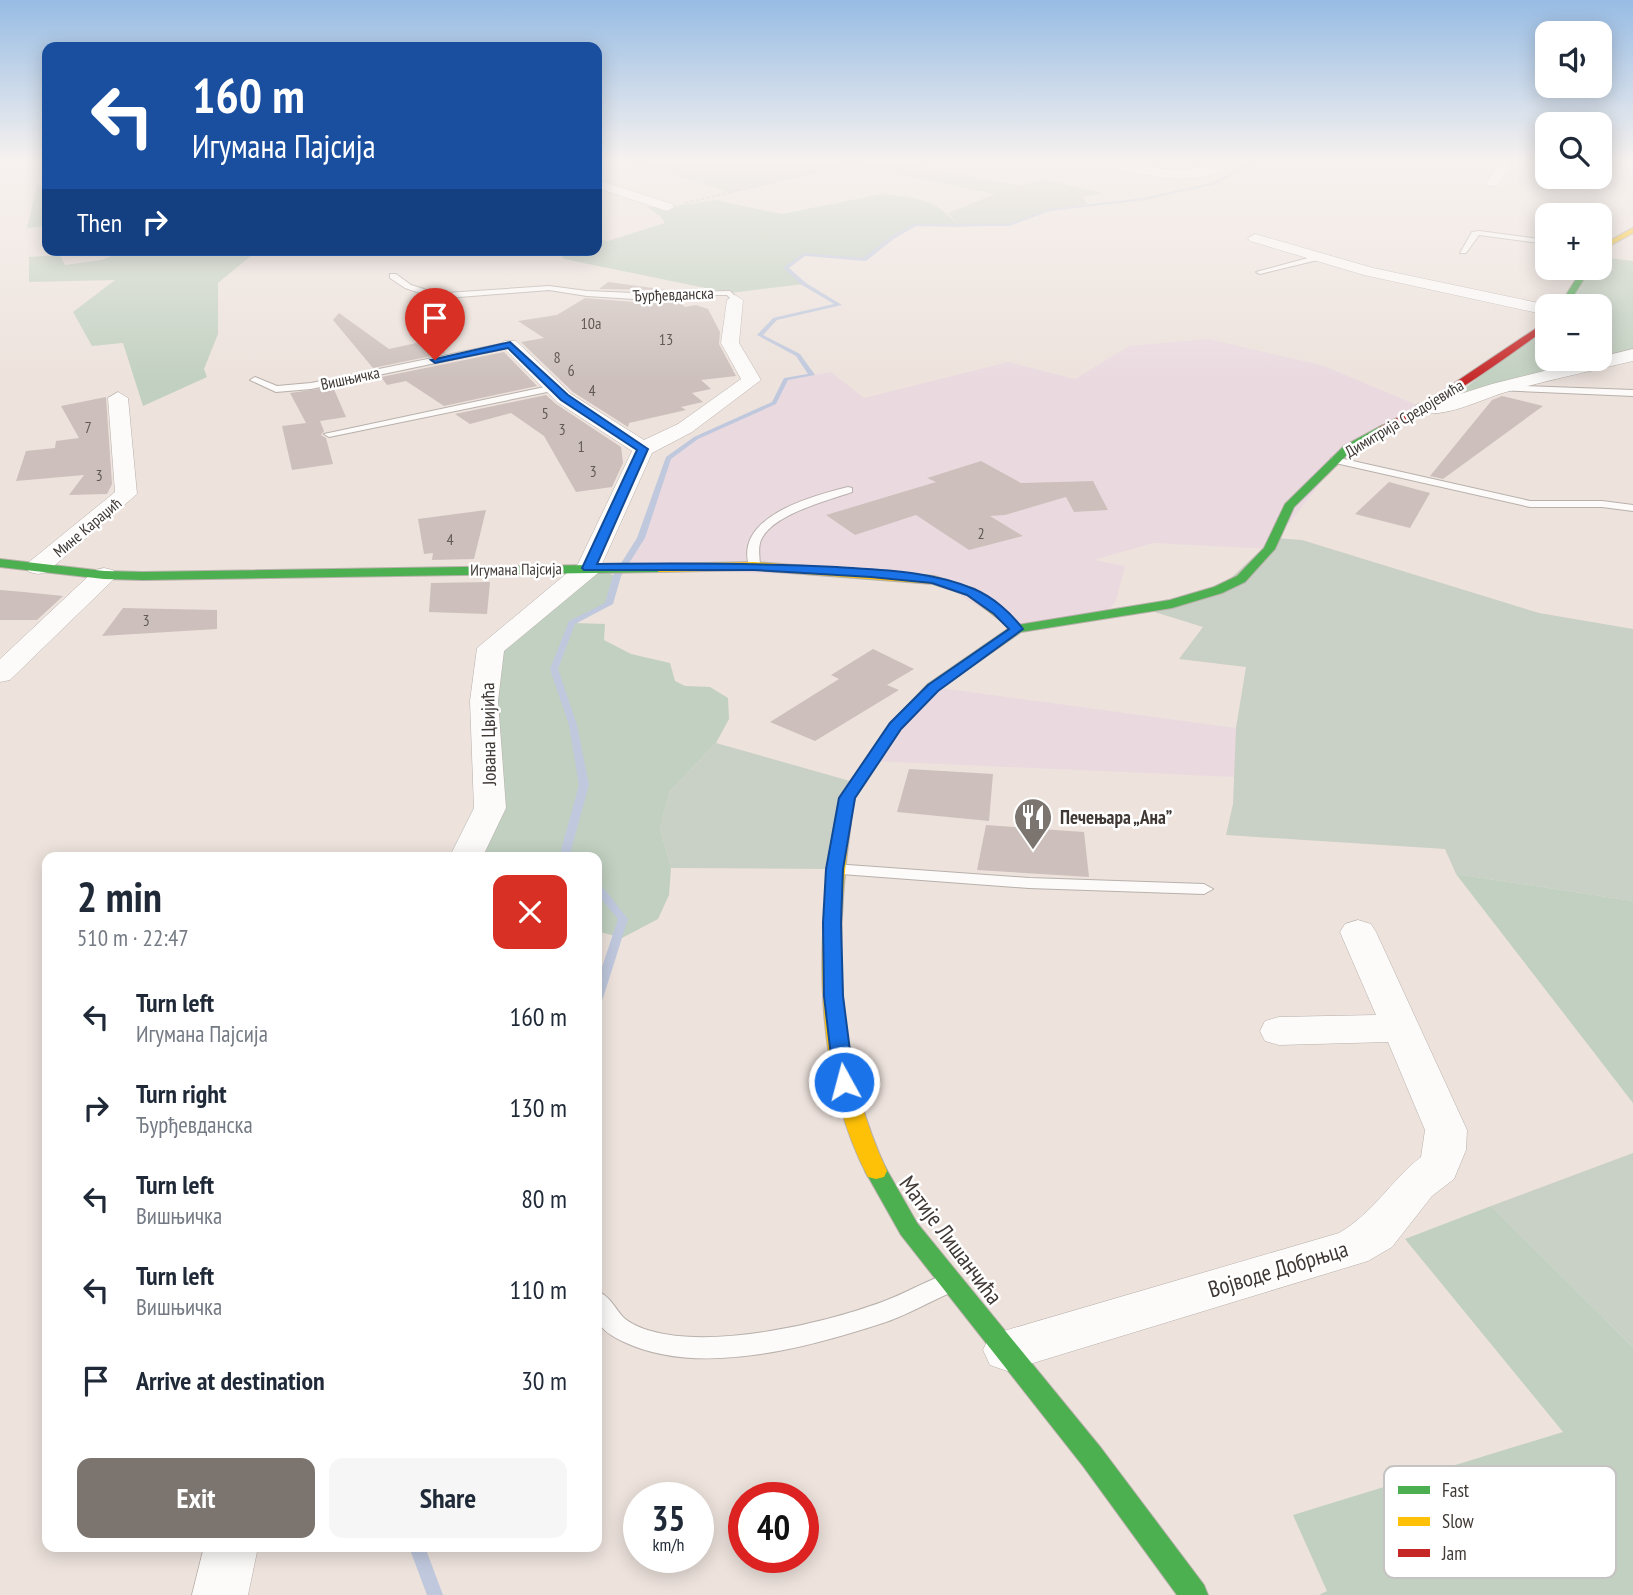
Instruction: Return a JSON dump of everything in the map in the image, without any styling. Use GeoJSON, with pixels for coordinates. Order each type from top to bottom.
{"type":"FeatureCollection","features":[{"type":"Feature","properties":{"kind":"street"},"geometry":{"type":"LineString","coordinates":[[1255,237],[1399,278],[1535,307]]}},
{"type":"Feature","properties":{"kind":"street","name":"Ђурђевданска"},"geometry":{"type":"LineString","coordinates":[[643,449],[685,428],[751,380],[730,343],[735,300]]}},
{"type":"Feature","properties":{"kind":"street","name":"Димитрија Средојевића"},"geometry":{"type":"LineString","coordinates":[[1017,629],[1172,604],[1218,590],[1241,579],[1269,549],[1289,506],[1348,448],[1396,420],[1424,408],[1535,333]]}},
{"type":"Feature","properties":{"kind":"street","name":"Вишњичка"},"geometry":{"type":"LineString","coordinates":[[510,345],[564,398],[643,449]]}},
{"type":"Feature","properties":{"kind":"street"},"geometry":{"type":"LineString","coordinates":[[1424,408],[1443,406],[1499,388],[1633,355]]}},
{"type":"Feature","properties":{"kind":"street","name":"Мине Караџић"},"geometry":{"type":"LineString","coordinates":[[38,567],[126,494],[118,398]]}},
{"type":"Feature","properties":{"kind":"street"},"geometry":{"type":"LineString","coordinates":[[589,568],[643,449]]}},
{"type":"Feature","properties":{"kind":"street","name":"Игумана Пајсија"},"geometry":{"type":"LineString","coordinates":[[0,564],[104,575],[754,566],[871,573],[934,580],[971,593],[998,611],[1017,629]]}},
{"type":"Feature","properties":{"kind":"street","name":"Јована Цвијића"},"geometry":{"type":"LineString","coordinates":[[469,852],[490,808],[484,701],[491,648],[589,568]]}},
{"type":"Feature","properties":{"kind":"street"},"geometry":{"type":"LineString","coordinates":[[0,674],[104,575]]}},
{"type":"Feature","properties":{"kind":"street","name":"Матије Лишанчића"},"geometry":{"type":"LineString","coordinates":[[1017,629],[933,688],[895,726],[847,798],[834,869],[833,996],[844,1082],[865,1152],[909,1229],[1092,1457],[1194,1595]]}},
{"type":"Feature","properties":{"kind":"street","name":"Војводе Добрњца"},"geometry":{"type":"LineString","coordinates":[[1007,1350],[1352,1248],[1376,1234],[1417,1184],[1438,1167],[1445,1150],[1446,1130],[1358,932]]}},
{"type":"Feature","properties":{"kind":"street"},"geometry":{"type":"LineString","coordinates":[[1279,1031],[1399,1028]]}},
{"type":"Feature","properties":{"kind":"street"},"geometry":{"type":"LineString","coordinates":[[220,1595],[230,1552]]}},
{"type":"Feature","properties":{"kind":"lane"},"geometry":{"type":"LineString","coordinates":[[1463,251],[1475,234]]}},
{"type":"Feature","properties":{"kind":"lane"},"geometry":{"type":"LineString","coordinates":[[1490,234],[1535,240]]}},
{"type":"Feature","properties":{"kind":"lane"},"geometry":{"type":"LineString","coordinates":[[1260,272],[1319,257]]}},
{"type":"Feature","properties":{"kind":"lane","name":"Ђурђевданска"},"geometry":{"type":"LineString","coordinates":[[393,276],[423,291],[451,295],[550,288],[609,295],[711,291],[730,293],[735,300]]}},
{"type":"Feature","properties":{"kind":"lane","name":"Вишњичка"},"geometry":{"type":"LineString","coordinates":[[255,380],[276,389],[311,386],[510,345]]}},
{"type":"Feature","properties":{"kind":"lane"},"geometry":{"type":"LineString","coordinates":[[329,434],[554,388]]}},
{"type":"Feature","properties":{"kind":"lane"},"geometry":{"type":"LineString","coordinates":[[1499,388],[1633,393]]}},
{"type":"Feature","properties":{"kind":"lane"},"geometry":{"type":"LineString","coordinates":[[1335,460],[1530,505],[1602,504],[1633,508]]}},
{"type":"Feature","properties":{"kind":"lane"},"geometry":{"type":"LineString","coordinates":[[754,566],[754,543],[764,527],[787,512],[848,490]]}},
{"type":"Feature","properties":{"kind":"lane"},"geometry":{"type":"LineString","coordinates":[[834,869],[1028,884],[1204,889]]}},
{"type":"Feature","properties":{"kind":"lane"},"geometry":{"type":"LineString","coordinates":[[602,1312],[616,1330],[643,1341],[679,1347],[724,1347],[776,1341],[834,1327],[889,1310],[951,1281]]}},
{"type":"Feature","properties":{"kind":"shaded area"},"geometry":{"type":"Polygon","coordinates":[[[1208,339],[1324,366],[1424,408],[1348,448],[1269,549],[1153,543],[1094,560],[1125,566],[1116,601],[1104,616],[1017,629],[934,580],[623,568],[641,538],[668,458],[696,438],[774,403],[786,379],[831,372],[864,398],[1008,362],[1075,379],[1129,346],[1208,339]]]}},
{"type":"Feature","properties":{"kind":"shaded area"},"geometry":{"type":"Polygon","coordinates":[[[1274,538],[1302,540],[1539,613],[1633,629],[1633,901],[1456,874],[1445,849],[1226,835],[1233,804],[1236,728],[1246,667],[1179,659],[1203,627],[1145,609],[1218,590],[1274,538]]]}},
{"type":"Feature","properties":{"kind":"shaded area"},"geometry":{"type":"Polygon","coordinates":[[[933,687],[1236,728],[1235,777],[872,761],[933,687]]]}},
{"type":"Feature","properties":{"kind":"shaded area"},"geometry":{"type":"Polygon","coordinates":[[[716,743],[857,783],[834,869],[671,868],[660,828],[669,792],[716,743]]]}},
{"type":"Feature","properties":{"kind":"shaded area"},"geometry":{"type":"Polygon","coordinates":[[[1633,1153],[1633,1347],[1491,1206],[1633,1153]]]}},
{"type":"Feature","properties":{"kind":"green space"},"geometry":{"type":"Polygon","coordinates":[[[629,234],[898,234],[864,260],[804,254],[786,268],[804,284],[730,293],[564,259],[562,256],[602,256],[602,240],[608,241],[629,234]]]}},
{"type":"Feature","properties":{"kind":"green space"},"geometry":{"type":"Polygon","coordinates":[[[60,256],[65,265],[112,256],[251,256],[218,283],[218,334],[204,369],[207,377],[143,406],[123,343],[92,346],[73,312],[115,280],[29,282],[29,257],[60,256]]]}},
{"type":"Feature","properties":{"kind":"green space"},"geometry":{"type":"Polygon","coordinates":[[[1612,258],[1633,261],[1633,355],[1612,361],[1612,294],[1571,294],[1579,280],[1612,280],[1612,258]]]}},
{"type":"Feature","properties":{"kind":"green space"},"geometry":{"type":"Polygon","coordinates":[[[1535,332],[1535,371],[1573,371],[1443,406],[1535,332]]]}},
{"type":"Feature","properties":{"kind":"green space"},"geometry":{"type":"Polygon","coordinates":[[[589,568],[617,576],[609,604],[574,623],[605,624],[604,640],[631,654],[670,663],[675,681],[685,686],[710,687],[728,698],[729,719],[716,743],[669,792],[660,828],[671,868],[669,895],[658,919],[622,938],[602,932],[602,852],[468,852],[490,808],[491,648],[589,568]]]}},
{"type":"Feature","properties":{"kind":"green space"},"geometry":{"type":"Polygon","coordinates":[[[1456,874],[1633,901],[1633,1103],[1456,874]]]}},
{"type":"Feature","properties":{"kind":"green space"},"geometry":{"type":"Polygon","coordinates":[[[1491,1206],[1633,1347],[1633,1595],[1319,1595],[1327,1591],[1293,1515],[1384,1487],[1384,1578],[1616,1578],[1616,1466],[1452,1466],[1563,1432],[1405,1239],[1491,1206]]]}},
{"type":"Feature","properties":{"kind":"building"},"geometry":{"type":"Polygon","coordinates":[[[608,282],[668,290],[599,289],[608,282]]]}},
{"type":"Feature","properties":{"kind":"building"},"geometry":{"type":"Polygon","coordinates":[[[585,298],[634,302],[678,300],[685,307],[696,305],[708,309],[720,332],[719,344],[736,376],[701,380],[711,389],[692,393],[703,402],[681,407],[686,410],[629,423],[628,427],[573,392],[521,342],[544,338],[518,321],[557,315],[585,298]]]}},
{"type":"Feature","properties":{"kind":"building"},"geometry":{"type":"Polygon","coordinates":[[[339,313],[389,349],[430,340],[446,353],[373,368],[333,320],[339,313]]]}},
{"type":"Feature","properties":{"kind":"building"},"geometry":{"type":"Polygon","coordinates":[[[504,352],[537,386],[444,406],[406,381],[387,385],[381,377],[504,352]]]}},
{"type":"Feature","properties":{"kind":"building"},"geometry":{"type":"Polygon","coordinates":[[[333,387],[346,417],[320,421],[324,431],[321,435],[326,438],[333,464],[292,470],[282,426],[306,423],[290,393],[333,387]]]}},
{"type":"Feature","properties":{"kind":"building"},"geometry":{"type":"Polygon","coordinates":[[[546,395],[621,447],[623,463],[612,487],[576,492],[544,436],[511,413],[470,424],[455,414],[546,395]]]}},
{"type":"Feature","properties":{"kind":"building"},"geometry":{"type":"Polygon","coordinates":[[[1502,396],[1543,406],[1443,479],[1430,476],[1492,400],[1502,396]]]}},
{"type":"Feature","properties":{"kind":"building"},"geometry":{"type":"Polygon","coordinates":[[[106,397],[112,484],[107,494],[69,495],[84,475],[16,481],[26,451],[55,448],[56,441],[79,438],[61,406],[106,397]]]}},
{"type":"Feature","properties":{"kind":"building"},"geometry":{"type":"Polygon","coordinates":[[[981,461],[1021,483],[1093,481],[1108,510],[1074,512],[1066,497],[1005,515],[990,516],[1023,536],[969,550],[916,515],[855,535],[826,515],[936,482],[927,478],[981,461]]]}},
{"type":"Feature","properties":{"kind":"building"},"geometry":{"type":"Polygon","coordinates":[[[1389,482],[1430,493],[1410,528],[1355,514],[1389,482]]]}},
{"type":"Feature","properties":{"kind":"building"},"geometry":{"type":"Polygon","coordinates":[[[486,510],[474,559],[432,560],[433,553],[424,554],[418,519],[486,510]]]}},
{"type":"Feature","properties":{"kind":"building"},"geometry":{"type":"Polygon","coordinates":[[[490,582],[487,614],[429,612],[431,583],[490,582]]]}},
{"type":"Feature","properties":{"kind":"building"},"geometry":{"type":"Polygon","coordinates":[[[0,590],[63,596],[37,620],[0,620],[0,590]]]}},
{"type":"Feature","properties":{"kind":"building"},"geometry":{"type":"Polygon","coordinates":[[[123,608],[217,610],[217,629],[102,636],[123,608]]]}},
{"type":"Feature","properties":{"kind":"building"},"geometry":{"type":"Polygon","coordinates":[[[873,649],[914,669],[887,685],[899,690],[815,741],[770,722],[839,679],[831,675],[873,649]]]}},
{"type":"Feature","properties":{"kind":"building"},"geometry":{"type":"Polygon","coordinates":[[[909,769],[993,774],[989,821],[897,812],[909,769]]]}},
{"type":"Feature","properties":{"kind":"building","name":"Печењара „Ана”"},"geometry":{"type":"Polygon","coordinates":[[[986,825],[1084,832],[1089,877],[977,870],[986,825]]]}},
{"type":"Feature","properties":{"kind":"waterway"},"geometry":{"type":"LineString","coordinates":[[568,852],[584,785],[573,725],[554,669],[572,623],[609,604],[617,576],[641,538],[668,458],[696,438],[774,403],[786,379],[812,375],[798,355],[760,335],[775,319],[839,305],[804,284],[786,268],[804,254],[864,260],[898,234]]}},
{"type":"Feature","properties":{"kind":"waterway"},"geometry":{"type":"LineString","coordinates":[[602,893],[623,919],[602,983]]}},
{"type":"Feature","properties":{"kind":"waterway"},"geometry":{"type":"LineString","coordinates":[[419,1552],[435,1595]]}},
{"type":"Feature","properties":{"kind":"traffic: fast"},"geometry":{"type":"LineString","coordinates":[[1571,294],[1579,280]]}},
{"type":"Feature","properties":{"kind":"traffic: fast"},"geometry":{"type":"LineString","coordinates":[[843,822],[847,798],[895,726],[933,687],[1017,629],[1172,604],[1218,590],[1241,579],[1269,549],[1289,506],[1348,448],[1383,428]]}},
{"type":"Feature","properties":{"kind":"traffic: fast"},"geometry":{"type":"LineString","coordinates":[[0,563],[104,575],[143,576],[659,568]]}},
{"type":"Feature","properties":{"kind":"traffic: fast"},"geometry":{"type":"LineString","coordinates":[[876,1171],[909,1229],[1092,1457],[1194,1595]]}},
{"type":"Feature","properties":{"kind":"traffic: slow"},"geometry":{"type":"LineString","coordinates":[[1612,242],[1625,234]]}},
{"type":"Feature","properties":{"kind":"traffic: slow"},"geometry":{"type":"LineString","coordinates":[[659,568],[754,566],[934,580],[971,592],[998,611],[1017,629]]}},
{"type":"Feature","properties":{"kind":"traffic: slow"},"geometry":{"type":"LineString","coordinates":[[843,822],[833,906],[833,1001],[838,1048],[847,1093],[859,1135],[876,1171]]}},
{"type":"Feature","properties":{"kind":"traffic: jam"},"geometry":{"type":"LineString","coordinates":[[1383,428],[1424,408],[1535,333]]}},
{"type":"Feature","properties":{"kind":"place","name":"Печењара „Ана”"},"geometry":{"type":"Point","coordinates":[1033,851]}},
{"type":"Feature","properties":{"kind":"route"},"geometry":{"type":"LineString","coordinates":[[435,360],[510,345],[564,398],[643,449],[589,568],[754,566],[934,580],[971,593],[998,611],[1017,629],[933,688],[895,726],[847,798],[834,869],[832,923],[833,996],[844,1082]]}}]}
